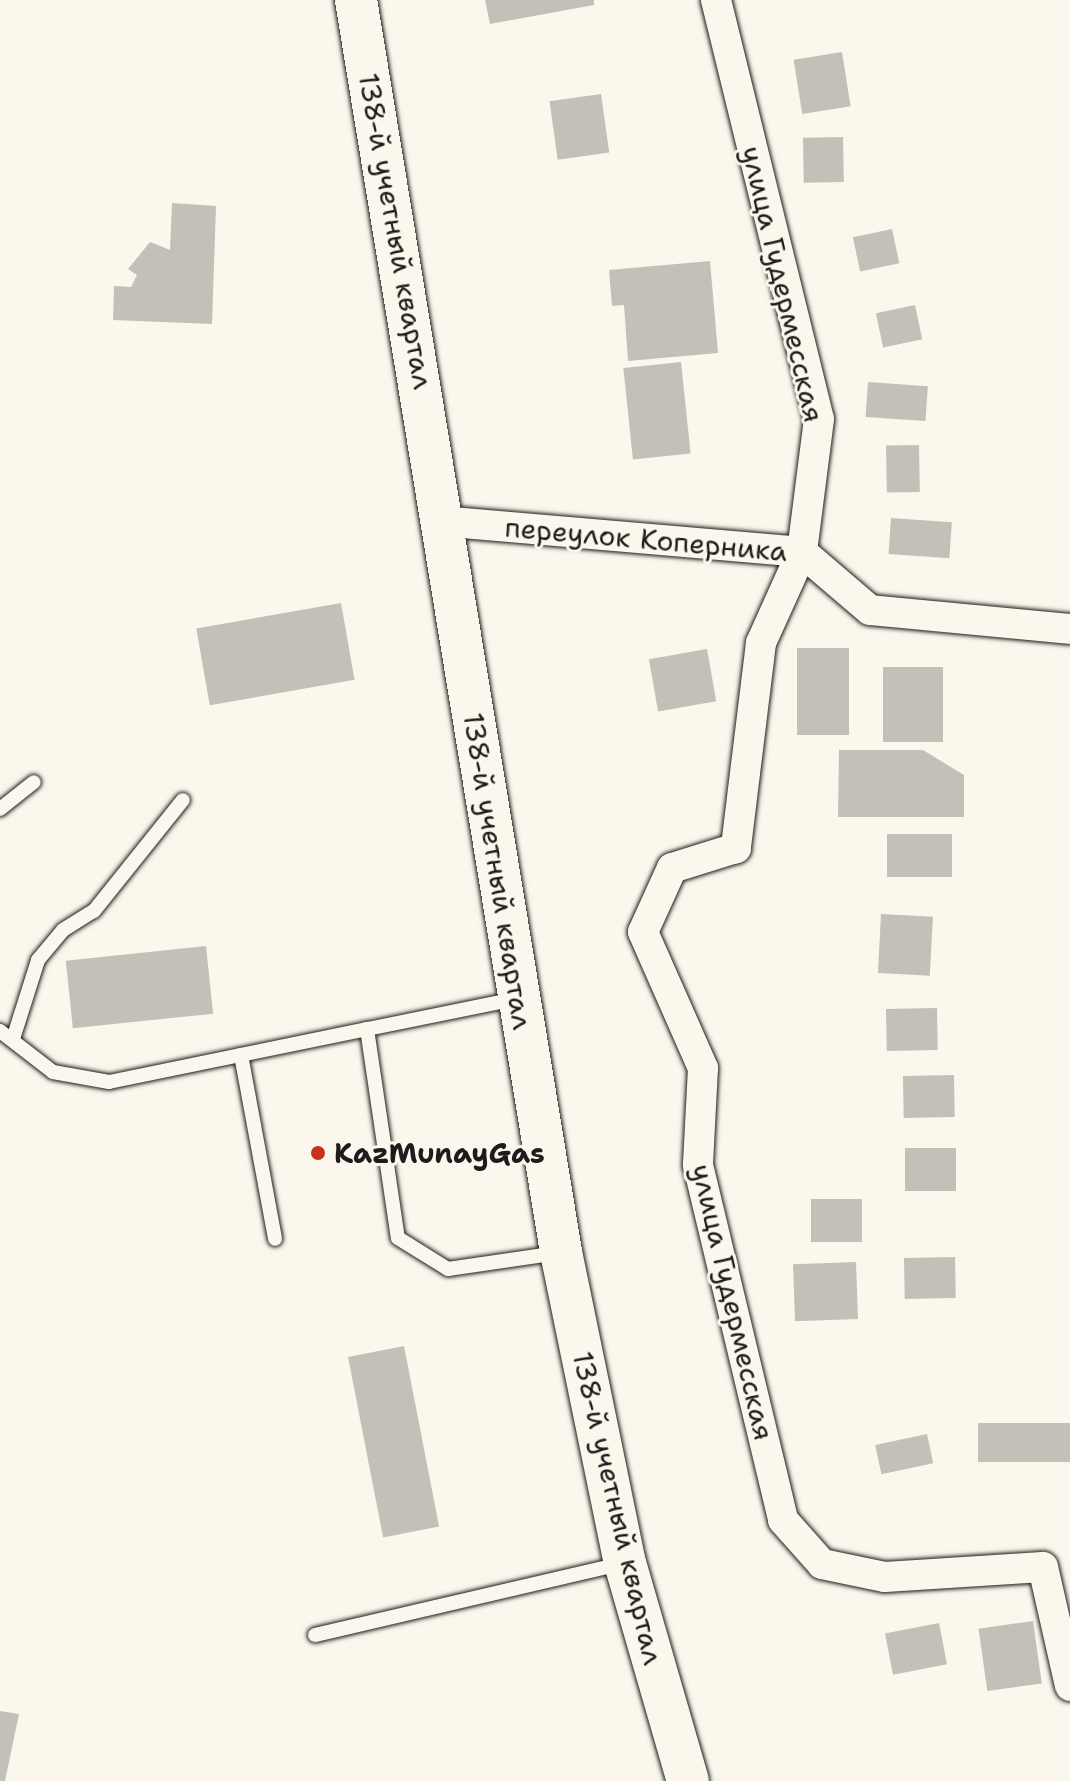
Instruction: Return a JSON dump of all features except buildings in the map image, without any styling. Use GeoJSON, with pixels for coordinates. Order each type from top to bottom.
{"type":"FeatureCollection","features":[{"type":"Feature","properties":{"kind":"main road","name":"138-й учетный квартал"},"geometry":{"type":"LineString","coordinates":[[356,0],[561,1252],[625,1563],[688,1781]]}},
{"type":"Feature","properties":{"kind":"street","name":"улица Гудермесская"},"geometry":{"type":"LineString","coordinates":[[716,0],[819,419],[802,552],[761,643],[736,848],[672,868],[643,932],[703,1068],[698,1165],[783,1520],[822,1564],[885,1577],[1057,1562],[1070,1686]]}},
{"type":"Feature","properties":{"kind":"street","name":"переулок Коперника"},"geometry":{"type":"LineString","coordinates":[[440,521],[802,552],[870,610],[1070,629]]}},
{"type":"Feature","properties":{"kind":"lane"},"geometry":{"type":"LineString","coordinates":[[0,809],[34,782]]}},
{"type":"Feature","properties":{"kind":"lane"},"geometry":{"type":"LineString","coordinates":[[13,1039],[38,960],[63,930],[94,911],[183,800]]}},
{"type":"Feature","properties":{"kind":"lane"},"geometry":{"type":"LineString","coordinates":[[0,1031],[53,1072],[109,1082],[519,998]]}},
{"type":"Feature","properties":{"kind":"lane"},"geometry":{"type":"LineString","coordinates":[[367,1029],[398,1238],[448,1269],[561,1252]]}},
{"type":"Feature","properties":{"kind":"lane"},"geometry":{"type":"LineString","coordinates":[[241,1055],[275,1239]]}},
{"type":"Feature","properties":{"kind":"lane"},"geometry":{"type":"LineString","coordinates":[[315,1635],[625,1563]]}},
{"type":"Feature","properties":{"kind":"place","name":"KazMunayGas"},"geometry":{"type":"Point","coordinates":[318,1153]}}]}
